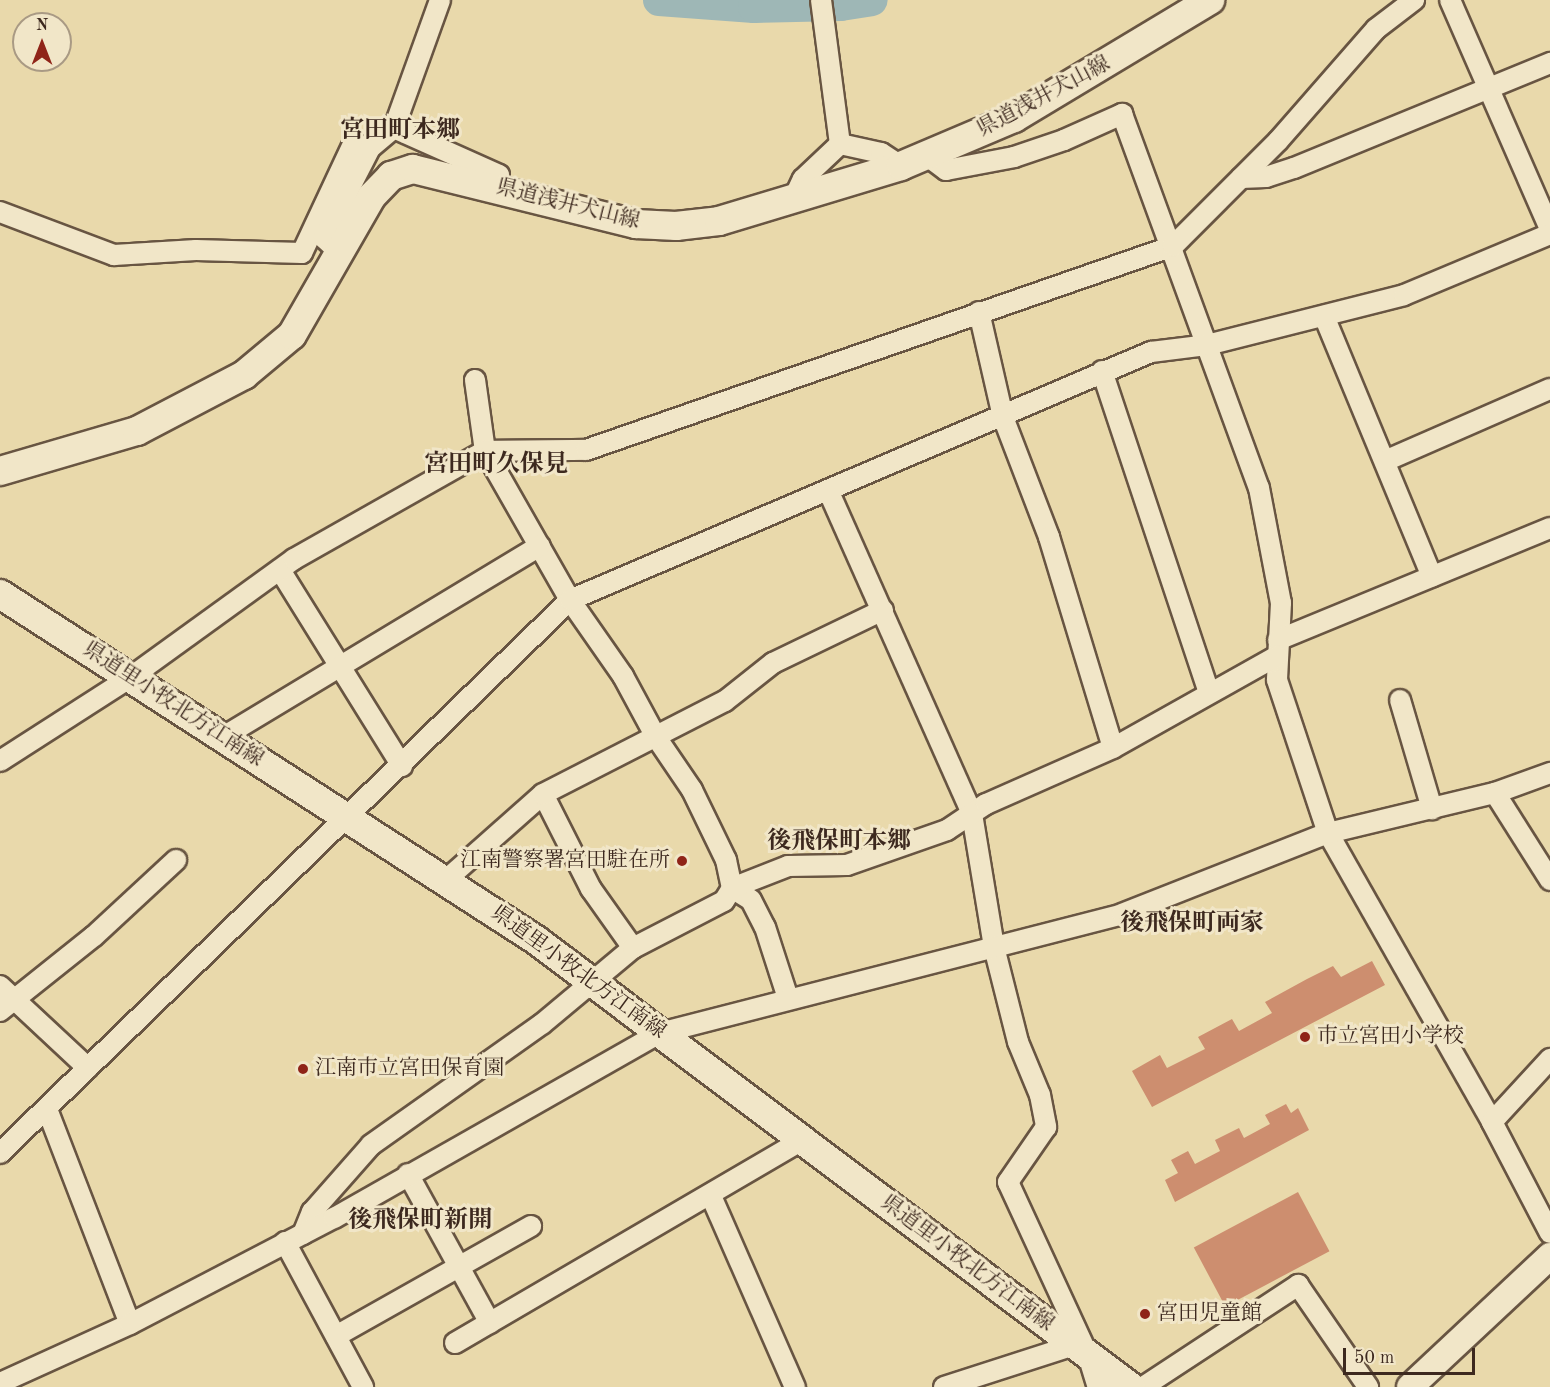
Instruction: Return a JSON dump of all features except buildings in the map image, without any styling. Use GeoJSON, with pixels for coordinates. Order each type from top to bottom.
{"type":"FeatureCollection","features":[{"type":"Feature","properties":{"kind":"main road","name":"県道浅井犬山線"},"geometry":{"type":"LineString","coordinates":[[0,471],[137,431],[244,375],[292,335],[372,196],[391,176],[413,169],[496,187],[636,224],[676,226],[718,221],[901,166],[1014,118],[1060,93],[1210,0]]}},
{"type":"Feature","properties":{"kind":"main road","name":"県道里小牧北方江南線"},"geometry":{"type":"LineString","coordinates":[[0,594],[447,879],[595,983],[1131,1387]]}},
{"type":"Feature","properties":{"kind":"street"},"geometry":{"type":"LineString","coordinates":[[339,252],[324,238],[370,148],[394,128],[440,0]]}},
{"type":"Feature","properties":{"kind":"street"},"geometry":{"type":"LineString","coordinates":[[821,0],[840,144]]}},
{"type":"Feature","properties":{"kind":"street"},"geometry":{"type":"LineString","coordinates":[[0,761],[131,677],[280,570],[485,451],[586,450],[1173,246],[1241,178],[1376,29],[1414,0]]}},
{"type":"Feature","properties":{"kind":"street"},"geometry":{"type":"LineString","coordinates":[[1450,0],[1550,229]]}},
{"type":"Feature","properties":{"kind":"street"},"geometry":{"type":"LineString","coordinates":[[1241,178],[1266,177],[1294,168],[1489,90],[1550,63]]}},
{"type":"Feature","properties":{"kind":"street"},"geometry":{"type":"LineString","coordinates":[[926,155],[946,170],[1014,157],[1064,140],[1122,114],[1173,246],[1260,488],[1281,603],[1278,648],[1280,690],[1328,833],[1492,1122],[1550,1233]]}},
{"type":"Feature","properties":{"kind":"street"},"geometry":{"type":"LineString","coordinates":[[394,128],[499,175],[496,187]]}},
{"type":"Feature","properties":{"kind":"street"},"geometry":{"type":"LineString","coordinates":[[0,212],[114,255],[196,250],[302,253],[353,144],[370,148]]}},
{"type":"Feature","properties":{"kind":"street"},"geometry":{"type":"LineString","coordinates":[[840,144],[881,153],[901,166]]}},
{"type":"Feature","properties":{"kind":"street"},"geometry":{"type":"LineString","coordinates":[[793,200],[803,179],[840,144]]}},
{"type":"Feature","properties":{"kind":"street"},"geometry":{"type":"LineString","coordinates":[[0,1153],[402,766],[570,600],[1003,417],[1151,351],[1207,345],[1404,295],[1550,234]]}},
{"type":"Feature","properties":{"kind":"street"},"geometry":{"type":"LineString","coordinates":[[979,312],[1003,417],[1049,537],[1113,748]]}},
{"type":"Feature","properties":{"kind":"street"},"geometry":{"type":"LineString","coordinates":[[1324,316],[1432,577]]}},
{"type":"Feature","properties":{"kind":"street"},"geometry":{"type":"LineString","coordinates":[[1102,371],[1209,692]]}},
{"type":"Feature","properties":{"kind":"street"},"geometry":{"type":"LineString","coordinates":[[475,380],[485,451],[570,600],[623,676],[656,738],[697,800],[726,860],[732,888],[751,900],[756,909],[788,998]]}},
{"type":"Feature","properties":{"kind":"street"},"geometry":{"type":"LineString","coordinates":[[1385,461],[1550,389]]}},
{"type":"Feature","properties":{"kind":"street"},"geometry":{"type":"LineString","coordinates":[[828,490],[972,814],[994,947],[1018,1042],[1040,1095],[1046,1127],[1008,1182],[1098,1387]]}},
{"type":"Feature","properties":{"kind":"street"},"geometry":{"type":"LineString","coordinates":[[294,1238],[312,1212],[371,1145],[595,983],[633,948],[724,901],[732,888],[788,866],[847,865],[947,830],[972,814],[1113,748],[1209,692],[1278,648],[1432,577],[1550,528]]}},
{"type":"Feature","properties":{"kind":"street"},"geometry":{"type":"LineString","coordinates":[[223,737],[540,546]]}},
{"type":"Feature","properties":{"kind":"street"},"geometry":{"type":"LineString","coordinates":[[280,570],[402,766]]}},
{"type":"Feature","properties":{"kind":"street"},"geometry":{"type":"LineString","coordinates":[[447,879],[543,794],[725,701],[773,663],[883,610]]}},
{"type":"Feature","properties":{"kind":"street"},"geometry":{"type":"LineString","coordinates":[[1400,700],[1432,809]]}},
{"type":"Feature","properties":{"kind":"street"},"geometry":{"type":"LineString","coordinates":[[0,1383],[130,1324],[294,1238],[660,1033],[788,998],[1122,914],[1328,833],[1495,793],[1550,773]]}},
{"type":"Feature","properties":{"kind":"street"},"geometry":{"type":"LineString","coordinates":[[1495,793],[1550,880]]}},
{"type":"Feature","properties":{"kind":"street"},"geometry":{"type":"LineString","coordinates":[[543,794],[591,889],[633,948]]}},
{"type":"Feature","properties":{"kind":"street"},"geometry":{"type":"LineString","coordinates":[[88,1068],[5,999],[94,936],[176,860]]}},
{"type":"Feature","properties":{"kind":"street"},"geometry":{"type":"LineString","coordinates":[[1492,1122],[1550,1059]]}},
{"type":"Feature","properties":{"kind":"street"},"geometry":{"type":"LineString","coordinates":[[47,1109],[130,1324]]}},
{"type":"Feature","properties":{"kind":"street"},"geometry":{"type":"LineString","coordinates":[[455,1343],[711,1196],[802,1140]]}},
{"type":"Feature","properties":{"kind":"street"},"geometry":{"type":"LineString","coordinates":[[408,1174],[490,1323]]}},
{"type":"Feature","properties":{"kind":"street"},"geometry":{"type":"LineString","coordinates":[[711,1196],[795,1387]]}},
{"type":"Feature","properties":{"kind":"street"},"geometry":{"type":"LineString","coordinates":[[336,1336],[531,1226]]}},
{"type":"Feature","properties":{"kind":"street"},"geometry":{"type":"LineString","coordinates":[[294,1238],[336,1336],[363,1387]]}},
{"type":"Feature","properties":{"kind":"street"},"geometry":{"type":"LineString","coordinates":[[1410,1387],[1550,1256]]}},
{"type":"Feature","properties":{"kind":"street"},"geometry":{"type":"LineString","coordinates":[[1143,1387],[1298,1285],[1368,1387]]}},
{"type":"Feature","properties":{"kind":"street"},"geometry":{"type":"LineString","coordinates":[[944,1387],[1081,1350]]}},
{"type":"Feature","properties":{"kind":"waterway"},"geometry":{"type":"LineString","coordinates":[[659,0],[754,7],[841,5],[872,0]]}},
{"type":"Feature","properties":{"kind":"place","name":"江南警察署宮田駐在所"},"geometry":{"type":"Point","coordinates":[682,861]}},
{"type":"Feature","properties":{"kind":"place","name":"市立宮田小学校"},"geometry":{"type":"Point","coordinates":[1305,1037]}},
{"type":"Feature","properties":{"kind":"place","name":"江南市立宮田保育園"},"geometry":{"type":"Point","coordinates":[303,1069]}},
{"type":"Feature","properties":{"kind":"place","name":"宮田児童館"},"geometry":{"type":"Point","coordinates":[1145,1314]}},
{"type":"Feature","properties":{"kind":"district","name":"宮田町本郷"},"geometry":{"type":"Point","coordinates":[400,132]}},
{"type":"Feature","properties":{"kind":"district","name":"宮田町久保見"},"geometry":{"type":"Point","coordinates":[496,466]}},
{"type":"Feature","properties":{"kind":"district","name":"後飛保町本郷"},"geometry":{"type":"Point","coordinates":[839,843]}},
{"type":"Feature","properties":{"kind":"district","name":"後飛保町両家"},"geometry":{"type":"Point","coordinates":[1192,925]}},
{"type":"Feature","properties":{"kind":"district","name":"後飛保町新開"},"geometry":{"type":"Point","coordinates":[420,1222]}}]}
